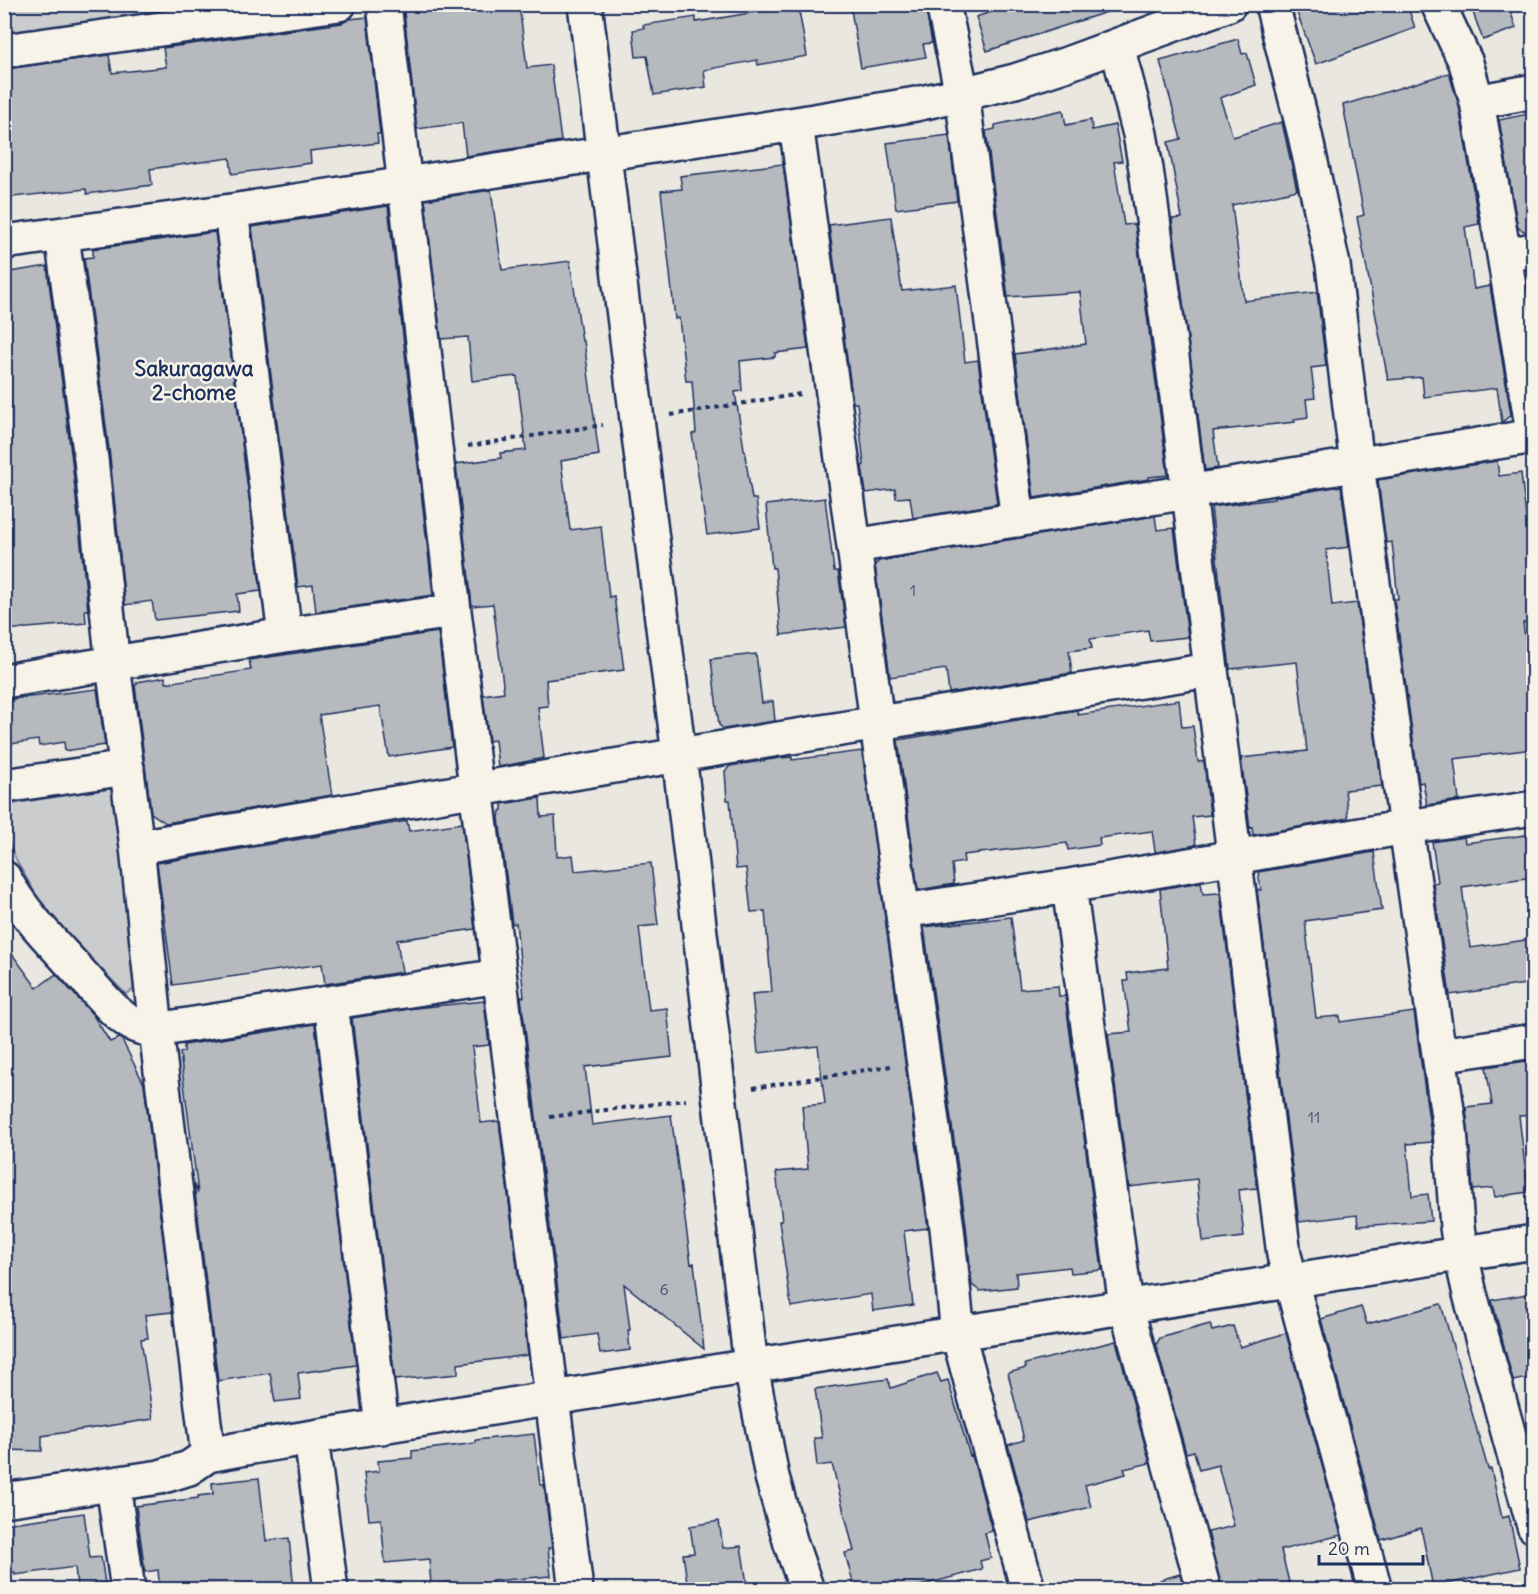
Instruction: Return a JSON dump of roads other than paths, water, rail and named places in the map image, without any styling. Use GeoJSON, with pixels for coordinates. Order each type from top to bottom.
{"type":"FeatureCollection","features":[{"type":"Feature","properties":{"kind":"street"},"geometry":{"type":"LineString","coordinates":[[4,51],[210,13],[339,4]]}},
{"type":"Feature","properties":{"kind":"street"},"geometry":{"type":"LineString","coordinates":[[384,4],[454,610],[576,1590]]}},
{"type":"Feature","properties":{"kind":"street"},"geometry":{"type":"LineString","coordinates":[[585,4],[679,755],[751,1366],[772,1477],[807,1590]]}},
{"type":"Feature","properties":{"kind":"street"},"geometry":{"type":"LineString","coordinates":[[943,4],[962,94],[1018,520]]}},
{"type":"Feature","properties":{"kind":"street"},"geometry":{"type":"LineString","coordinates":[[4,242],[231,211],[605,154],[796,124],[962,94],[1015,81],[1229,4]]}},
{"type":"Feature","properties":{"kind":"street"},"geometry":{"type":"LineString","coordinates":[[1272,4],[1305,135],[1333,265],[1357,465],[1450,1130],[1461,1254],[1533,1526]]}},
{"type":"Feature","properties":{"kind":"street"},"geometry":{"type":"LineString","coordinates":[[855,546],[1533,437],[1519,253],[1466,63],[1438,4]]}},
{"type":"Feature","properties":{"kind":"street"},"geometry":{"type":"LineString","coordinates":[[1117,46],[1140,134],[1146,169],[1189,492],[1284,1255],[1375,1590]]}},
{"type":"Feature","properties":{"kind":"street"},"geometry":{"type":"LineString","coordinates":[[1477,102],[1533,91]]}},
{"type":"Feature","properties":{"kind":"street"},"geometry":{"type":"LineString","coordinates":[[796,124],[947,1228],[958,1334],[1028,1590]]}},
{"type":"Feature","properties":{"kind":"street"},"geometry":{"type":"LineString","coordinates":[[231,211],[285,635]]}},
{"type":"Feature","properties":{"kind":"street"},"geometry":{"type":"LineString","coordinates":[[62,235],[91,459],[113,665],[137,847],[156,1030],[208,1455]]}},
{"type":"Feature","properties":{"kind":"street"},"geometry":{"type":"LineString","coordinates":[[4,681],[454,610]]}},
{"type":"Feature","properties":{"kind":"street"},"geometry":{"type":"LineString","coordinates":[[137,847],[679,755],[1210,670]]}},
{"type":"Feature","properties":{"kind":"street"},"geometry":{"type":"LineString","coordinates":[[4,786],[127,768]]}},
{"type":"Feature","properties":{"kind":"street"},"geometry":{"type":"LineString","coordinates":[[903,911],[1069,886],[1406,827],[1533,808]]}},
{"type":"Feature","properties":{"kind":"street"},"geometry":{"type":"LineString","coordinates":[[4,878],[37,925],[127,1021],[136,1026],[156,1030],[499,975]]}},
{"type":"Feature","properties":{"kind":"street"},"geometry":{"type":"LineString","coordinates":[[1069,886],[1126,1306],[1204,1590]]}},
{"type":"Feature","properties":{"kind":"street"},"geometry":{"type":"LineString","coordinates":[[331,1003],[382,1427]]}},
{"type":"Feature","properties":{"kind":"street"},"geometry":{"type":"LineString","coordinates":[[1439,1055],[1533,1041]]}},
{"type":"Feature","properties":{"kind":"street"},"geometry":{"type":"LineString","coordinates":[[4,1500],[160,1477],[189,1468],[208,1455],[551,1398],[1533,1242]]}},
{"type":"Feature","properties":{"kind":"street"},"geometry":{"type":"LineString","coordinates":[[311,1438],[331,1590]]}},
{"type":"Feature","properties":{"kind":"street"},"geometry":{"type":"LineString","coordinates":[[114,1484],[128,1590]]}},
{"type":"Feature","properties":{"kind":"district","name":"Sakuragawa 2-chome"},"geometry":{"type":"Point","coordinates":[194,380]}}]}
